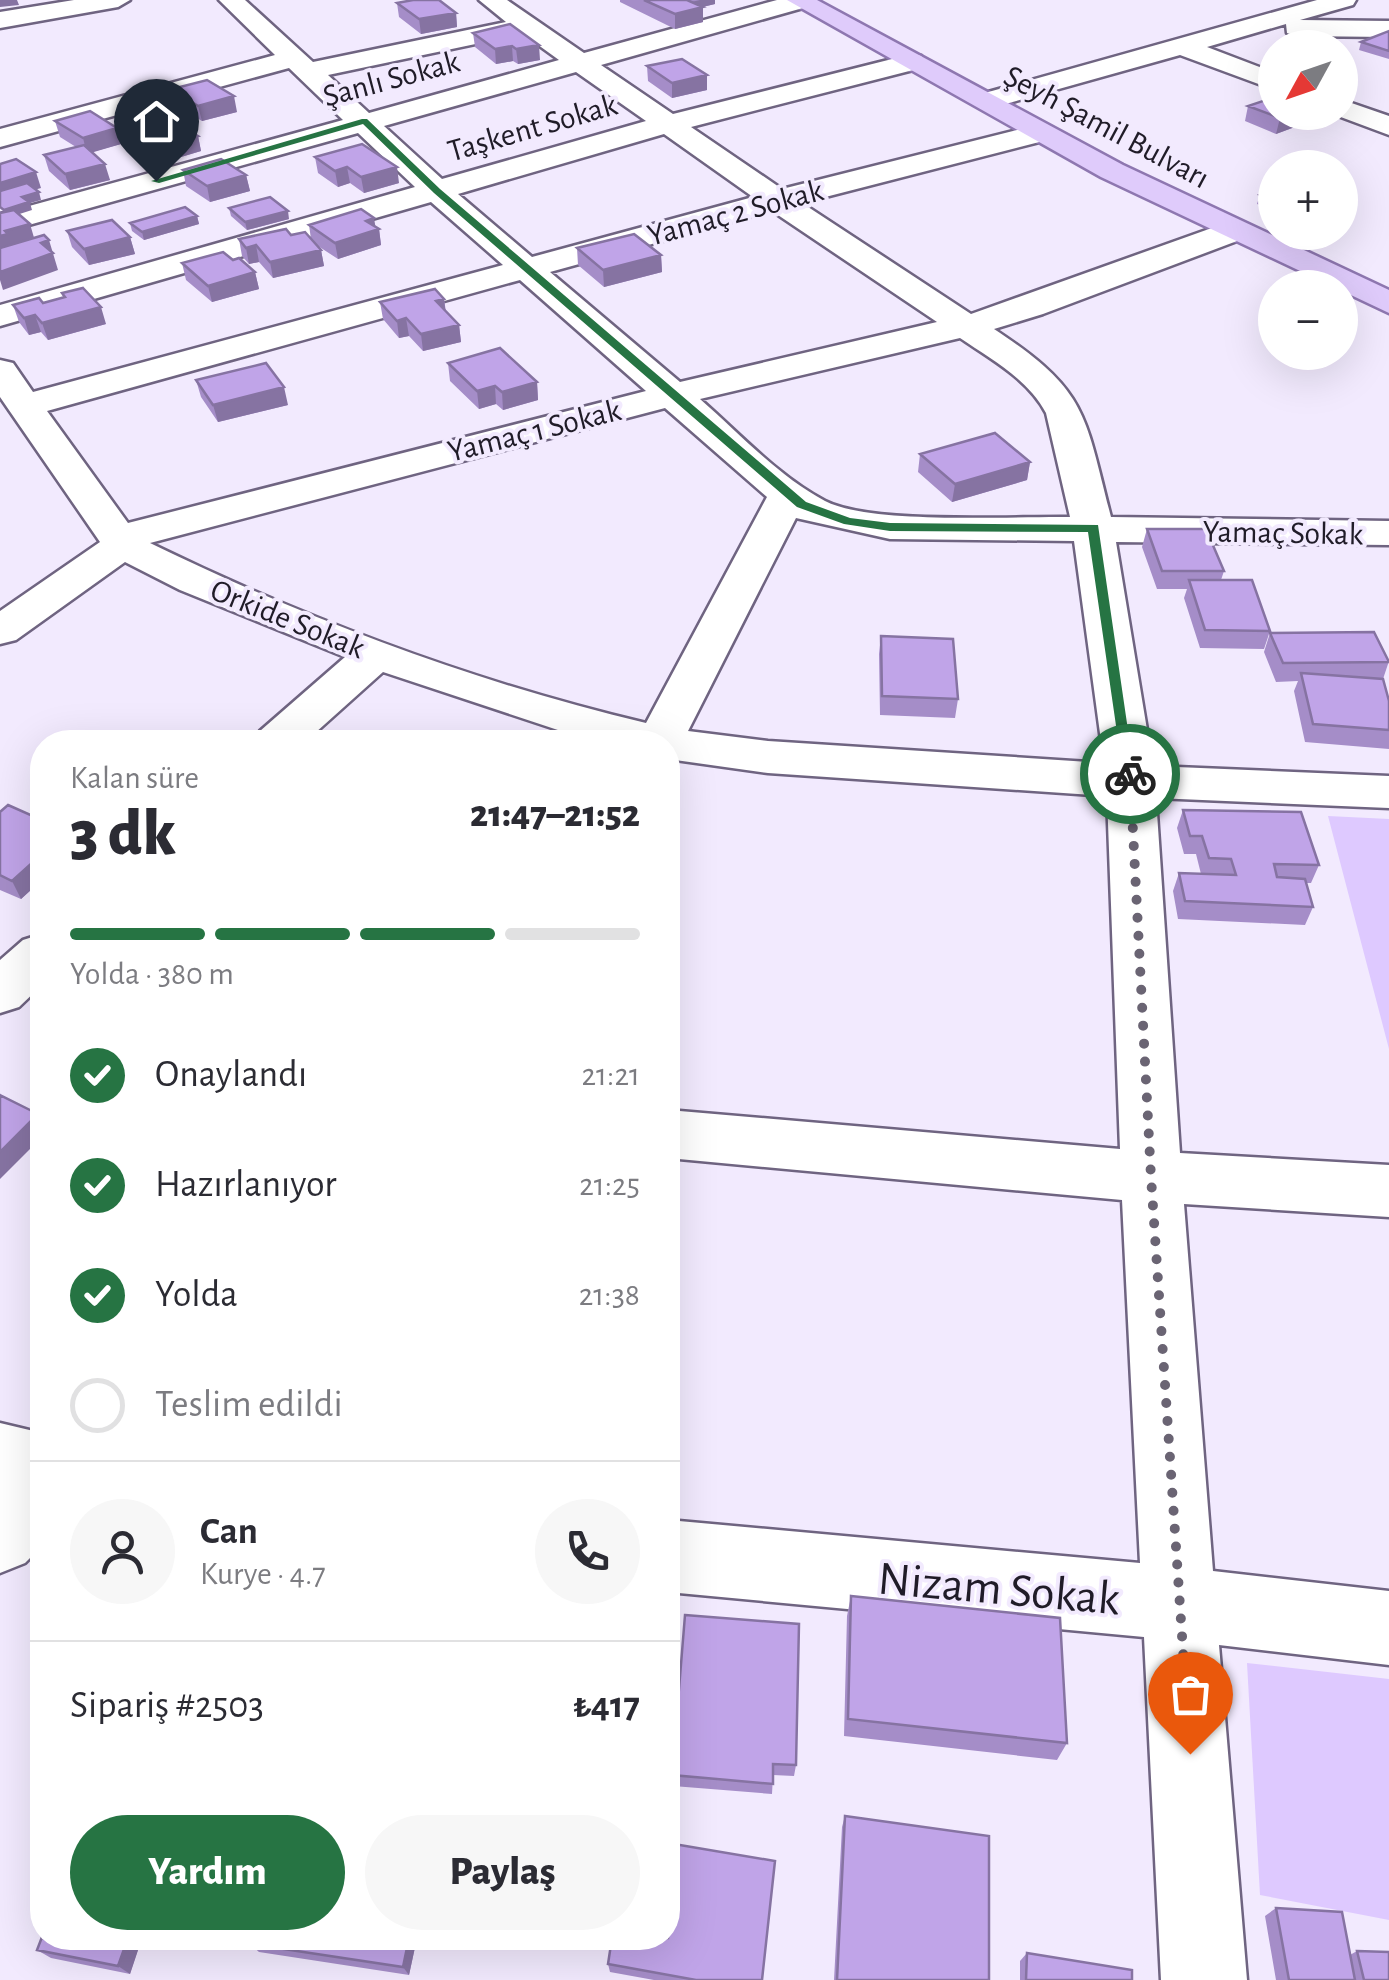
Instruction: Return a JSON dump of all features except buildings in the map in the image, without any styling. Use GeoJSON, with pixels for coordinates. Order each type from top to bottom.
{"type":"FeatureCollection","features":[{"type":"Feature","properties":{"kind":"main road","name":"Şeyh Şamil Bulvarı"},"geometry":{"type":"LineString","coordinates":[[800,0],[1041,133],[1234,231],[1389,303]]}},
{"type":"Feature","properties":{"kind":"street"},"geometry":{"type":"LineString","coordinates":[[0,20],[118,0]]}},
{"type":"Feature","properties":{"kind":"street","name":"Yamaç Sokak"},"geometry":{"type":"LineString","coordinates":[[230,0],[437,191],[788,495],[817,513],[890,527],[1389,534]]}},
{"type":"Feature","properties":{"kind":"street"},"geometry":{"type":"LineString","coordinates":[[490,0],[776,200],[1020,362],[1055,394],[1065,413],[1093,528],[1131,781],[1151,1177],[1204,1980]]}},
{"type":"Feature","properties":{"kind":"street","name":"Şanlı Sokak"},"geometry":{"type":"LineString","coordinates":[[0,224],[800,0]]}},
{"type":"Feature","properties":{"kind":"street"},"geometry":{"type":"LineString","coordinates":[[1244,0],[1259,23]]}},
{"type":"Feature","properties":{"kind":"street"},"geometry":{"type":"LineString","coordinates":[[984,102],[1344,0]]}},
{"type":"Feature","properties":{"kind":"street"},"geometry":{"type":"LineString","coordinates":[[0,138],[302,64],[526,26]]}},
{"type":"Feature","properties":{"kind":"street"},"geometry":{"type":"LineString","coordinates":[[1228,31],[1389,28]]}},
{"type":"Feature","properties":{"kind":"street"},"geometry":{"type":"LineString","coordinates":[[1180,46],[1258,76]]}},
{"type":"Feature","properties":{"kind":"street","name":"Taşkent Sokak"},"geometry":{"type":"LineString","coordinates":[[0,316],[667,124],[912,62]]}},
{"type":"Feature","properties":{"kind":"street"},"geometry":{"type":"LineString","coordinates":[[1358,114],[1389,126]]}},
{"type":"Feature","properties":{"kind":"street","name":"Yamaç 2 Sokak"},"geometry":{"type":"LineString","coordinates":[[26,405],[776,200],[1041,133]]}},
{"type":"Feature","properties":{"kind":"street","name":"Yamaç 1 Sokak"},"geometry":{"type":"LineString","coordinates":[[121,541],[672,396],[966,326],[1031,307],[1234,231]]}},
{"type":"Feature","properties":{"kind":"street","name":"Orkide Sokak"},"geometry":{"type":"LineString","coordinates":[[0,370],[121,541],[195,581],[376,654],[611,730]]}},
{"type":"Feature","properties":{"kind":"street"},"geometry":{"type":"LineString","coordinates":[[669,730],[788,495]]}},
{"type":"Feature","properties":{"kind":"street"},"geometry":{"type":"LineString","coordinates":[[0,632],[121,541]]}},
{"type":"Feature","properties":{"kind":"street"},"geometry":{"type":"LineString","coordinates":[[290,730],[376,654]]}},
{"type":"Feature","properties":{"kind":"street","name":"Orkide Sokak"},"geometry":{"type":"LineString","coordinates":[[680,745],[768,757],[1131,781],[1389,792]]}},
{"type":"Feature","properties":{"kind":"street"},"geometry":{"type":"LineString","coordinates":[[0,992],[30,965]]}},
{"type":"Feature","properties":{"kind":"street"},"geometry":{"type":"LineString","coordinates":[[680,1135],[1151,1177],[1389,1191]]}},
{"type":"Feature","properties":{"kind":"street"},"geometry":{"type":"LineString","coordinates":[[0,1456],[30,1463]]}},
{"type":"Feature","properties":{"kind":"street"},"geometry":{"type":"LineString","coordinates":[[0,1538],[30,1509]]}},
{"type":"Feature","properties":{"kind":"street","name":"Nizam Sokak"},"geometry":{"type":"LineString","coordinates":[[680,1557],[1182,1604],[1389,1628]]}},
{"type":"Feature","properties":{"kind":"shaded area"},"geometry":{"type":"Polygon","coordinates":[[[1328,816],[1389,819],[1389,1049],[1328,816]]]}},
{"type":"Feature","properties":{"kind":"shaded area"},"geometry":{"type":"Polygon","coordinates":[[[1247,1663],[1389,1679],[1389,1920],[1260,1895],[1247,1663]]]}},
{"type":"Feature","properties":{"kind":"way so far"},"geometry":{"type":"LineString","coordinates":[[1130,774],[1151,1177],[1190,1754]]}},
{"type":"Feature","properties":{"kind":"route"},"geometry":{"type":"LineString","coordinates":[[156,181],[364,121],[437,191],[672,396],[788,495],[817,513],[848,522],[890,527],[1093,528],[1130,774]]}}]}
